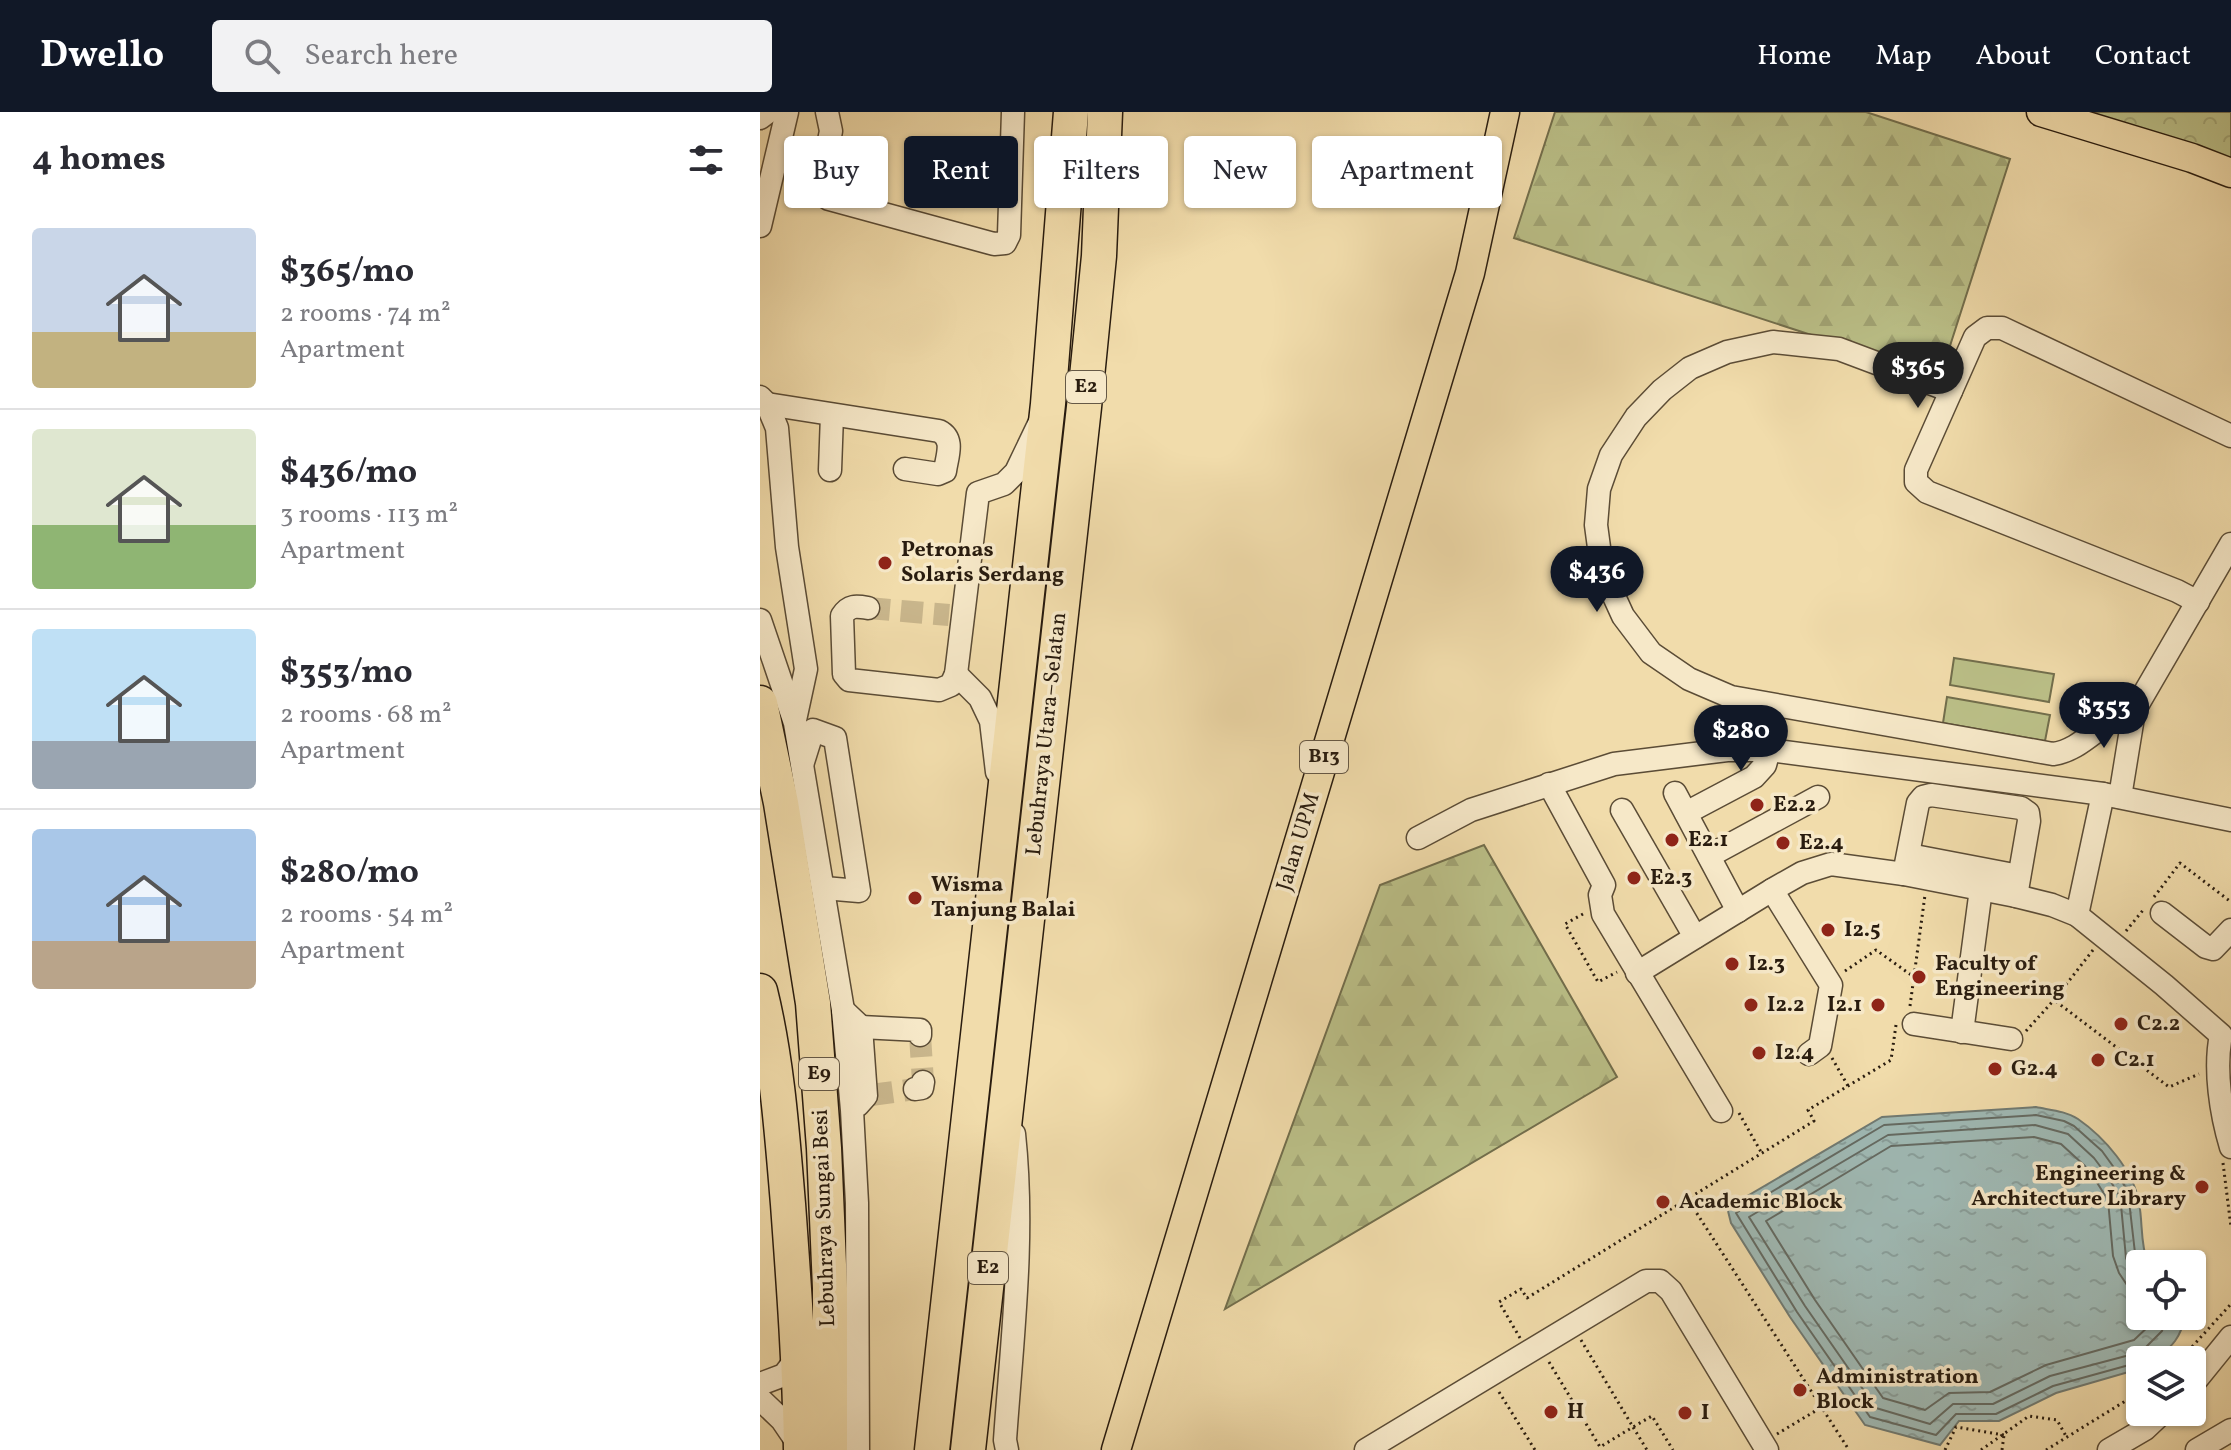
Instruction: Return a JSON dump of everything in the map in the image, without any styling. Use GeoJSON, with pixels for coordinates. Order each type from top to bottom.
{"type":"FeatureCollection","features":[{"type":"Feature","properties":{"kind":"highway","name":"Lebuhraya Utara–Selatan"},"geometry":{"type":"LineString","coordinates":[[932,1450],[1048,404],[1071,112]]}},
{"type":"Feature","properties":{"kind":"highway","name":"Lebuhraya Utara–Selatan"},"geometry":{"type":"LineString","coordinates":[[968,1450],[1084,407],[1099,256],[1105,112]]}},
{"type":"Feature","properties":{"kind":"highway","name":"Lebuhraya Sungai Besi"},"geometry":{"type":"LineString","coordinates":[[760,703],[770,792],[813,1003],[824,1148],[830,1288],[811,1450]]}},
{"type":"Feature","properties":{"kind":"highway","name":"Lebuhraya Sungai Besi"},"geometry":{"type":"LineString","coordinates":[[762,1008],[770,1117],[811,1450]]}},
{"type":"Feature","properties":{"kind":"main road","name":"Jalan UPM"},"geometry":{"type":"LineString","coordinates":[[1116,1450],[1470,273],[1498,126],[1505,112]]}},
{"type":"Feature","properties":{"kind":"main road"},"geometry":{"type":"LineString","coordinates":[[2041,112],[2231,173]]}},
{"type":"Feature","properties":{"kind":"street"},"geometry":{"type":"LineString","coordinates":[[760,118],[768,112]]}},
{"type":"Feature","properties":{"kind":"street"},"geometry":{"type":"LineString","coordinates":[[760,226],[787,112]]}},
{"type":"Feature","properties":{"kind":"street"},"geometry":{"type":"LineString","coordinates":[[827,112],[831,131],[820,193],[829,199],[994,244],[1005,243],[1009,235],[1013,112]]}},
{"type":"Feature","properties":{"kind":"street"},"geometry":{"type":"LineString","coordinates":[[2198,602],[1927,492],[1916,482],[1916,470],[1975,337],[1987,328],[2002,328],[2231,436]]}},
{"type":"Feature","properties":{"kind":"street"},"geometry":{"type":"LineString","coordinates":[[1951,391],[1839,349],[1773,342],[1727,352],[1690,368],[1662,390],[1636,417],[1611,455],[1599,489],[1596,525],[1602,570],[1623,616],[1651,653],[1689,679],[1731,697],[2053,754],[2069,752],[2107,721],[2134,711]]}},
{"type":"Feature","properties":{"kind":"street"},"geometry":{"type":"LineString","coordinates":[[763,401],[939,431],[947,435],[950,441],[945,471],[938,474],[905,469]]}},
{"type":"Feature","properties":{"kind":"street"},"geometry":{"type":"LineString","coordinates":[[763,401],[777,428],[787,547],[806,669],[795,723]]}},
{"type":"Feature","properties":{"kind":"street"},"geometry":{"type":"LineString","coordinates":[[868,608],[855,606],[847,609],[842,616],[844,674],[849,680],[939,690],[951,685],[956,674],[956,616],[978,493],[1004,484],[1016,472],[1048,404]]}},
{"type":"Feature","properties":{"kind":"street"},"geometry":{"type":"LineString","coordinates":[[830,470],[832,415]]}},
{"type":"Feature","properties":{"kind":"street"},"geometry":{"type":"LineString","coordinates":[[2077,915],[2134,711],[2198,602],[2224,576],[2231,544]]}},
{"type":"Feature","properties":{"kind":"street"},"geometry":{"type":"LineString","coordinates":[[760,620],[795,723],[843,1010],[863,1101]]}},
{"type":"Feature","properties":{"kind":"street"},"geometry":{"type":"LineString","coordinates":[[956,674],[980,698],[991,721],[1002,817]]}},
{"type":"Feature","properties":{"kind":"street"},"geometry":{"type":"LineString","coordinates":[[802,765],[813,730],[835,738],[859,891],[824,888]]}},
{"type":"Feature","properties":{"kind":"street"},"geometry":{"type":"LineString","coordinates":[[1418,838],[1471,810],[1614,764],[1727,750],[1769,750],[2111,796],[2231,820]]}},
{"type":"Feature","properties":{"kind":"street"},"geometry":{"type":"LineString","coordinates":[[1738,911],[1680,803],[1754,777],[1765,765],[1769,750]]}},
{"type":"Feature","properties":{"kind":"street"},"geometry":{"type":"LineString","coordinates":[[1549,784],[1604,885],[1600,895],[1603,914],[1721,1111]]}},
{"type":"Feature","properties":{"kind":"street"},"geometry":{"type":"LineString","coordinates":[[1907,864],[1918,803],[1923,797],[1931,795],[2021,808],[2028,813],[2029,821],[2018,886]]}},
{"type":"Feature","properties":{"kind":"street"},"geometry":{"type":"LineString","coordinates":[[1709,856],[1818,797]]}},
{"type":"Feature","properties":{"kind":"street"},"geometry":{"type":"LineString","coordinates":[[1622,810],[1695,937]]}},
{"type":"Feature","properties":{"kind":"street"},"geometry":{"type":"LineString","coordinates":[[1637,973],[1802,873],[1831,864],[1907,864],[2018,886],[2077,915],[2226,1031],[2219,1059],[2231,1147]]}},
{"type":"Feature","properties":{"kind":"street"},"geometry":{"type":"LineString","coordinates":[[1907,864],[1981,889],[2018,886]]}},
{"type":"Feature","properties":{"kind":"street"},"geometry":{"type":"LineString","coordinates":[[1962,1032],[1981,889]]}},
{"type":"Feature","properties":{"kind":"street"},"geometry":{"type":"LineString","coordinates":[[1772,890],[1831,985],[1820,1046],[1809,1054]]}},
{"type":"Feature","properties":{"kind":"street"},"geometry":{"type":"LineString","coordinates":[[2162,913],[2206,947],[2213,949],[2231,930]]}},
{"type":"Feature","properties":{"kind":"street"},"geometry":{"type":"LineString","coordinates":[[843,1010],[861,1027],[920,1030],[920,1035]]}},
{"type":"Feature","properties":{"kind":"street"},"geometry":{"type":"LineString","coordinates":[[1909,1016],[1962,1032],[2015,1038]]}},
{"type":"Feature","properties":{"kind":"street"},"geometry":{"type":"LineString","coordinates":[[858,1450],[857,1203],[863,1101],[861,1027]]}},
{"type":"Feature","properties":{"kind":"street"},"geometry":{"type":"LineString","coordinates":[[1007,1450],[1005,1440],[1018,1255],[1019,1181],[1008,1085]]}},
{"type":"Feature","properties":{"kind":"street"},"geometry":{"type":"LineString","coordinates":[[1366,1450],[1646,1281],[1660,1281],[1671,1291],[1764,1446]]}},
{"type":"Feature","properties":{"kind":"street"},"geometry":{"type":"LineString","coordinates":[[2206,1368],[2231,1337]]}},
{"type":"Feature","properties":{"kind":"street"},"geometry":{"type":"LineString","coordinates":[[760,1384],[784,1375],[799,1355]]}},
{"type":"Feature","properties":{"kind":"street"},"geometry":{"type":"LineString","coordinates":[[760,1399],[811,1450]]}},
{"type":"Feature","properties":{"kind":"street"},"geometry":{"type":"LineString","coordinates":[[2109,1450],[2148,1426]]}},
{"type":"Feature","properties":{"kind":"street"},"geometry":{"type":"LineString","coordinates":[[2197,1450],[2231,1430]]}},
{"type":"Feature","properties":{"kind":"path"},"geometry":{"type":"LineString","coordinates":[[2180,863],[2231,902]]}},
{"type":"Feature","properties":{"kind":"path"},"geometry":{"type":"LineString","coordinates":[[1521,1289],[1527,1298],[1814,1121],[1808,1110],[1891,1060],[1894,1028],[1909,1016],[1924,897]]}},
{"type":"Feature","properties":{"kind":"path"},"geometry":{"type":"LineString","coordinates":[[1835,978],[1876,950],[1914,977]]}},
{"type":"Feature","properties":{"kind":"path"},"geometry":{"type":"LineString","coordinates":[[2015,1038],[2054,1000],[2092,951]]}},
{"type":"Feature","properties":{"kind":"path"},"geometry":{"type":"LineString","coordinates":[[2054,1000],[2169,1087],[2207,1071]]}},
{"type":"Feature","properties":{"kind":"path"},"geometry":{"type":"LineString","coordinates":[[1744,1121],[1761,1152]]}},
{"type":"Feature","properties":{"kind":"path"},"geometry":{"type":"LineString","coordinates":[[1687,1198],[1849,1450]]}},
{"type":"Feature","properties":{"kind":"path"},"geometry":{"type":"LineString","coordinates":[[2193,1346],[2231,1304]]}},
{"type":"Feature","properties":{"kind":"path"},"geometry":{"type":"LineString","coordinates":[[1580,1338],[1647,1450]]}},
{"type":"Feature","properties":{"kind":"path"},"geometry":{"type":"LineString","coordinates":[[1497,1388],[1535,1450]]}},
{"type":"Feature","properties":{"kind":"path"},"geometry":{"type":"LineString","coordinates":[[2046,1450],[2126,1401]]}},
{"type":"Feature","properties":{"kind":"path"},"geometry":{"type":"LineString","coordinates":[[1764,1446],[1822,1407]]}},
{"type":"Feature","properties":{"kind":"path"},"geometry":{"type":"LineString","coordinates":[[1586,1424],[1600,1447],[1652,1416],[1673,1450]]}},
{"type":"Feature","properties":{"kind":"path"},"geometry":{"type":"LineString","coordinates":[[1981,1450],[2029,1416],[2057,1420],[2067,1438]]}},
{"type":"Feature","properties":{"kind":"path"},"geometry":{"type":"LineString","coordinates":[[1947,1450],[1956,1427],[2004,1435]]}},
{"type":"Feature","properties":{"kind":"path"},"geometry":{"type":"LineString","coordinates":[[2002,1450],[2004,1435]]}},
{"type":"Feature","properties":{"kind":"green space"},"geometry":{"type":"Polygon","coordinates":[[[1555,112],[1866,112],[2010,159],[1940,377],[1514,238],[1555,112]]]}},
{"type":"Feature","properties":{"kind":"green space"},"geometry":{"type":"Polygon","coordinates":[[[2085,112],[2231,112],[2231,165],[2085,112]]]}},
{"type":"Feature","properties":{"kind":"green space"},"geometry":{"type":"Polygon","coordinates":[[[1954,658],[2054,674],[2049,702],[1950,685],[1954,658]]]}},
{"type":"Feature","properties":{"kind":"green space"},"geometry":{"type":"Polygon","coordinates":[[[1947,697],[2050,715],[2045,741],[1943,723],[1947,697]]]}},
{"type":"Feature","properties":{"kind":"green space"},"geometry":{"type":"Polygon","coordinates":[[[1484,845],[1617,1077],[1225,1309],[1380,885],[1484,845]]]}},
{"type":"Feature","properties":{"kind":"water"},"geometry":{"type":"Polygon","coordinates":[[[2036,1107],[2063,1112],[2078,1119],[2098,1135],[2124,1167],[2139,1203],[2144,1250],[2126,1250],[2126,1330],[2180,1330],[2171,1346],[2126,1346],[2126,1373],[2056,1393],[1999,1421],[1959,1421],[1940,1445],[1865,1425],[1790,1317],[1731,1223],[1728,1211],[1732,1205],[1882,1117],[2036,1107]]]}},
{"type":"Feature","properties":{"kind":"tunnel"},"geometry":{"type":"LineString","coordinates":[[868,608],[949,615]]}},
{"type":"Feature","properties":{"kind":"tunnel"},"geometry":{"type":"LineString","coordinates":[[920,1035],[923,1082]]}},
{"type":"Feature","properties":{"kind":"tunnel"},"geometry":{"type":"LineString","coordinates":[[871,1095],[915,1089]]}},
{"type":"Feature","properties":{"kind":"place","name":"Petronas Solaris Serdang"},"geometry":{"type":"Point","coordinates":[885,563]}},
{"type":"Feature","properties":{"kind":"place","name":"E2.2"},"geometry":{"type":"Point","coordinates":[1757,805]}},
{"type":"Feature","properties":{"kind":"place","name":"E2.1"},"geometry":{"type":"Point","coordinates":[1672,840]}},
{"type":"Feature","properties":{"kind":"place","name":"E2.4"},"geometry":{"type":"Point","coordinates":[1783,843]}},
{"type":"Feature","properties":{"kind":"place","name":"E2.3"},"geometry":{"type":"Point","coordinates":[1634,878]}},
{"type":"Feature","properties":{"kind":"place","name":"Wisma Tanjung Balai"},"geometry":{"type":"Point","coordinates":[915,898]}},
{"type":"Feature","properties":{"kind":"place","name":"I2.5"},"geometry":{"type":"Point","coordinates":[1828,930]}},
{"type":"Feature","properties":{"kind":"place","name":"I2.3"},"geometry":{"type":"Point","coordinates":[1732,964]}},
{"type":"Feature","properties":{"kind":"place","name":"Faculty of Engineering"},"geometry":{"type":"Point","coordinates":[1919,977]}},
{"type":"Feature","properties":{"kind":"place","name":"I2.2"},"geometry":{"type":"Point","coordinates":[1751,1005]}},
{"type":"Feature","properties":{"kind":"place","name":"I2.1"},"geometry":{"type":"Point","coordinates":[1878,1005]}},
{"type":"Feature","properties":{"kind":"place","name":"C2.2"},"geometry":{"type":"Point","coordinates":[2121,1024]}},
{"type":"Feature","properties":{"kind":"place","name":"I2.4"},"geometry":{"type":"Point","coordinates":[1759,1053]}},
{"type":"Feature","properties":{"kind":"place","name":"C2.1"},"geometry":{"type":"Point","coordinates":[2098,1060]}},
{"type":"Feature","properties":{"kind":"place","name":"G2.4"},"geometry":{"type":"Point","coordinates":[1995,1069]}},
{"type":"Feature","properties":{"kind":"place","name":"Engineering & Architecture Library"},"geometry":{"type":"Point","coordinates":[2202,1187]}},
{"type":"Feature","properties":{"kind":"place","name":"Academic Block"},"geometry":{"type":"Point","coordinates":[1663,1202]}},
{"type":"Feature","properties":{"kind":"place","name":"Administration Block"},"geometry":{"type":"Point","coordinates":[1800,1390]}},
{"type":"Feature","properties":{"kind":"place","name":"H"},"geometry":{"type":"Point","coordinates":[1551,1412]}},
{"type":"Feature","properties":{"kind":"place","name":"I"},"geometry":{"type":"Point","coordinates":[1685,1413]}}]}
